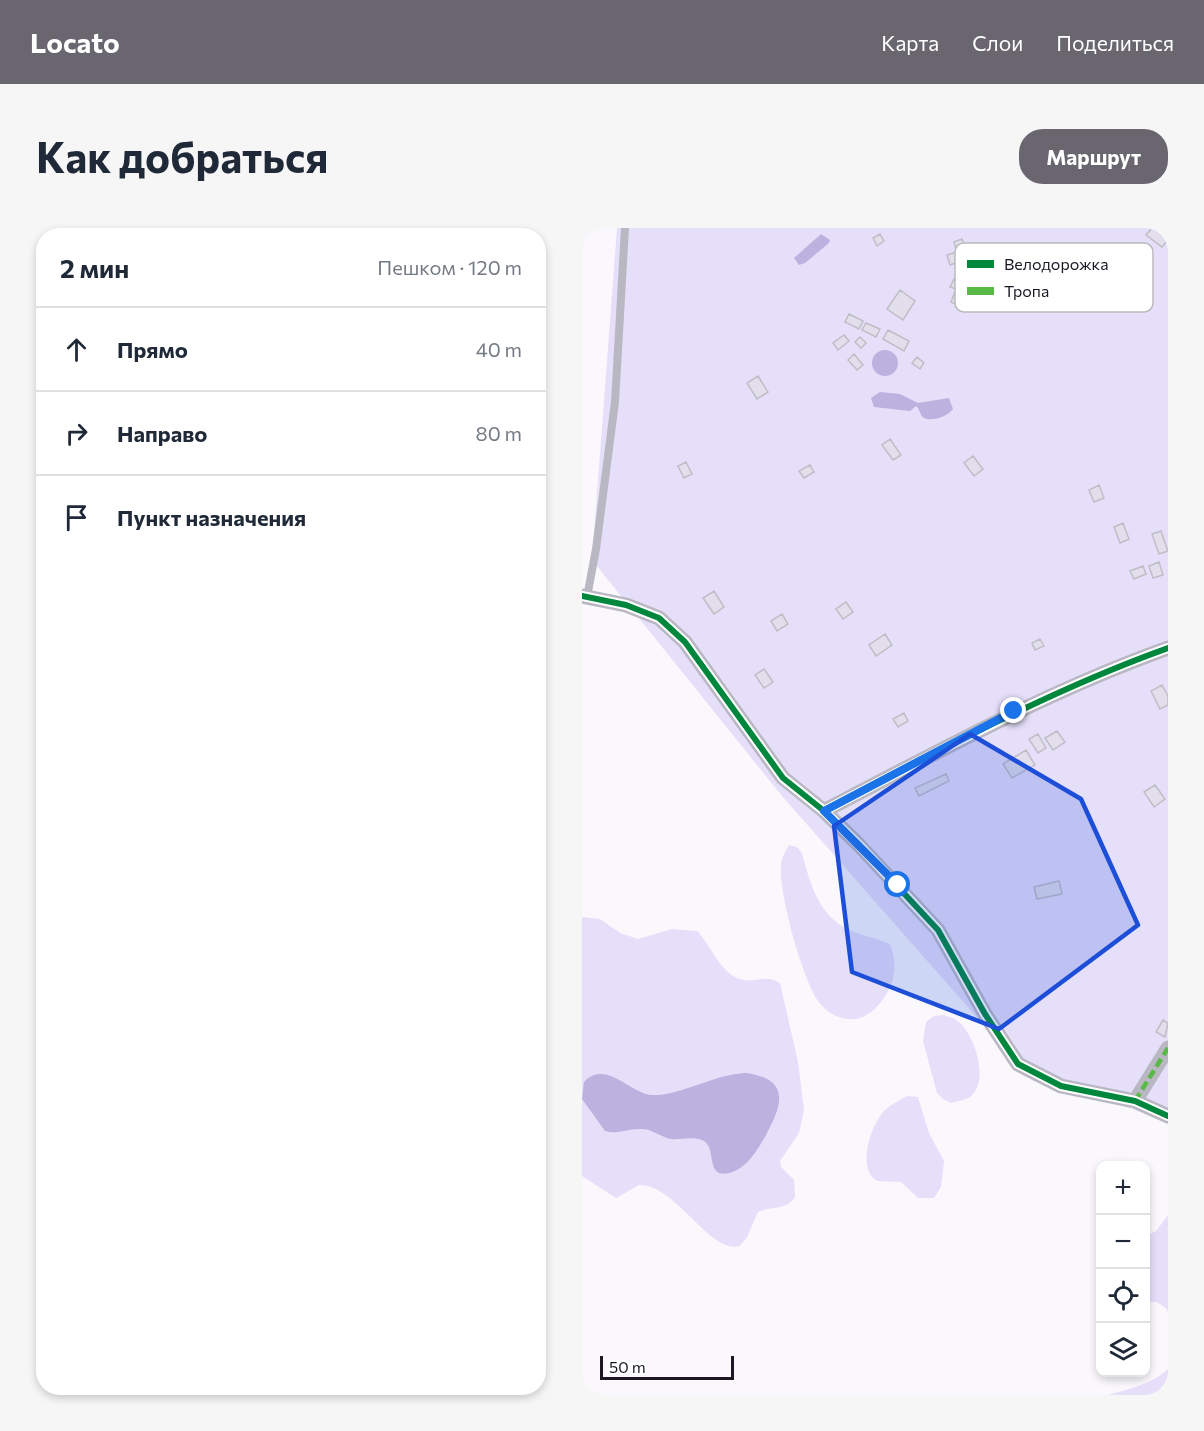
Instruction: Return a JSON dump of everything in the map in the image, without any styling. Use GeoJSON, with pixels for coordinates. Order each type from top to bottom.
{"type":"FeatureCollection","features":[{"type":"Feature","properties":{"kind":"street"},"geometry":{"type":"LineString","coordinates":[[584,596],[626,605],[659,618],[686,642],[783,778],[824,811],[898,885],[938,930],[985,1014],[1018,1064],[1061,1086],[1135,1101],[1168,1116]]}},
{"type":"Feature","properties":{"kind":"street"},"geometry":{"type":"LineString","coordinates":[[824,811],[1014,711],[1116,667],[1168,648]]}},
{"type":"Feature","properties":{"kind":"street"},"geometry":{"type":"LineString","coordinates":[[1135,1101],[1168,1048]]}},
{"type":"Feature","properties":{"kind":"lane"},"geometry":{"type":"LineString","coordinates":[[584,596],[596,549],[615,402],[625,228]]}},
{"type":"Feature","properties":{"kind":"highlighted area"},"geometry":{"type":"Polygon","coordinates":[[[970,734],[1081,799],[1138,925],[999,1029],[852,972],[834,826],[970,734]]]}},
{"type":"Feature","properties":{"kind":"shaded area"},"geometry":{"type":"Polygon","coordinates":[[[617,228],[1168,228],[1168,1124],[1130,1108],[1033,1081],[782,796],[592,560],[617,228]]]}},
{"type":"Feature","properties":{"kind":"shaded area"},"geometry":{"type":"Polygon","coordinates":[[[821,234],[830,240],[829,243],[805,263],[799,265],[794,258],[821,234]]]}},
{"type":"Feature","properties":{"kind":"shaded area"},"geometry":{"type":"Polygon","coordinates":[[[885,350],[894,354],[898,363],[894,372],[885,376],[876,372],[872,363],[876,354],[885,350]]]}},
{"type":"Feature","properties":{"kind":"shaded area"},"geometry":{"type":"Polygon","coordinates":[[[880,392],[900,394],[918,403],[949,398],[953,409],[944,416],[928,419],[923,417],[916,406],[910,411],[874,407],[871,398],[880,392]]]}},
{"type":"Feature","properties":{"kind":"shaded area"},"geometry":{"type":"Polygon","coordinates":[[[789,845],[797,847],[802,853],[812,887],[830,916],[850,930],[890,944],[894,964],[889,990],[879,1005],[865,1016],[849,1019],[834,1015],[819,1002],[810,986],[792,934],[781,879],[781,863],[789,845]]]}},
{"type":"Feature","properties":{"kind":"shaded area"},"geometry":{"type":"Polygon","coordinates":[[[582,917],[600,919],[620,933],[638,939],[672,929],[697,931],[725,969],[737,978],[743,980],[769,979],[780,983],[798,1062],[804,1110],[799,1133],[780,1161],[781,1167],[794,1180],[795,1197],[787,1205],[758,1212],[747,1237],[740,1246],[729,1246],[717,1240],[666,1195],[653,1188],[639,1185],[616,1198],[582,1176],[582,917]]]}},
{"type":"Feature","properties":{"kind":"shaded area"},"geometry":{"type":"Polygon","coordinates":[[[943,1015],[956,1020],[966,1030],[975,1048],[980,1070],[976,1090],[970,1097],[951,1103],[937,1093],[923,1041],[926,1022],[934,1016],[943,1015]]]}},
{"type":"Feature","properties":{"kind":"shaded area"},"geometry":{"type":"Polygon","coordinates":[[[746,1073],[770,1081],[776,1087],[779,1103],[772,1124],[756,1152],[747,1163],[729,1173],[721,1174],[716,1171],[707,1143],[702,1140],[671,1139],[645,1129],[605,1131],[582,1099],[584,1082],[600,1074],[609,1075],[643,1093],[662,1095],[721,1077],[746,1073]]]}},
{"type":"Feature","properties":{"kind":"shaded area"},"geometry":{"type":"Polygon","coordinates":[[[907,1096],[918,1097],[929,1133],[944,1161],[941,1187],[934,1198],[918,1198],[901,1182],[877,1181],[867,1167],[870,1137],[878,1118],[889,1107],[907,1096]]]}},
{"type":"Feature","properties":{"kind":"shaded area"},"geometry":{"type":"Polygon","coordinates":[[[1168,1215],[1168,1314],[1167,1309],[1157,1302],[1150,1302],[1150,1234],[1156,1231],[1168,1215]]]}},
{"type":"Feature","properties":{"kind":"shaded area"},"geometry":{"type":"Polygon","coordinates":[[[1168,1369],[1168,1395],[1108,1395],[1148,1382],[1168,1369]]]}},
{"type":"Feature","properties":{"kind":"building"},"geometry":{"type":"Polygon","coordinates":[[[1152,228],[1165,230],[1162,234],[1168,240],[1162,247],[1146,235],[1152,228]]]}},
{"type":"Feature","properties":{"kind":"building"},"geometry":{"type":"Polygon","coordinates":[[[880,234],[884,241],[877,246],[873,238],[880,234]]]}},
{"type":"Feature","properties":{"kind":"building"},"geometry":{"type":"Polygon","coordinates":[[[962,239],[963,243],[955,243],[955,245],[954,242],[962,239]]]}},
{"type":"Feature","properties":{"kind":"building"},"geometry":{"type":"Polygon","coordinates":[[[955,253],[955,263],[950,265],[947,255],[955,253]]]}},
{"type":"Feature","properties":{"kind":"building"},"geometry":{"type":"Polygon","coordinates":[[[954,279],[955,279],[955,289],[950,287],[954,279]]]}},
{"type":"Feature","properties":{"kind":"building"},"geometry":{"type":"Polygon","coordinates":[[[900,290],[915,301],[903,320],[887,309],[900,290]]]}},
{"type":"Feature","properties":{"kind":"building"},"geometry":{"type":"Polygon","coordinates":[[[955,292],[955,304],[951,302],[955,292]]]}},
{"type":"Feature","properties":{"kind":"building"},"geometry":{"type":"Polygon","coordinates":[[[849,314],[863,321],[859,329],[845,322],[849,314]]]}},
{"type":"Feature","properties":{"kind":"building"},"geometry":{"type":"Polygon","coordinates":[[[866,323],[880,329],[876,337],[862,330],[866,323]]]}},
{"type":"Feature","properties":{"kind":"building"},"geometry":{"type":"Polygon","coordinates":[[[888,330],[909,341],[904,351],[883,339],[888,330]]]}},
{"type":"Feature","properties":{"kind":"building"},"geometry":{"type":"Polygon","coordinates":[[[844,335],[849,341],[838,350],[833,343],[844,335]]]}},
{"type":"Feature","properties":{"kind":"building"},"geometry":{"type":"Polygon","coordinates":[[[860,337],[866,343],[861,348],[855,342],[860,337]]]}},
{"type":"Feature","properties":{"kind":"building"},"geometry":{"type":"Polygon","coordinates":[[[854,354],[863,365],[857,370],[848,360],[854,354]]]}},
{"type":"Feature","properties":{"kind":"building"},"geometry":{"type":"Polygon","coordinates":[[[917,357],[924,363],[920,369],[912,363],[917,357]]]}},
{"type":"Feature","properties":{"kind":"building"},"geometry":{"type":"Polygon","coordinates":[[[758,376],[768,392],[757,399],[747,383],[758,376]]]}},
{"type":"Feature","properties":{"kind":"building"},"geometry":{"type":"Polygon","coordinates":[[[890,439],[901,455],[893,460],[882,445],[890,439]]]}},
{"type":"Feature","properties":{"kind":"building"},"geometry":{"type":"Polygon","coordinates":[[[973,456],[983,469],[974,476],[964,463],[973,456]]]}},
{"type":"Feature","properties":{"kind":"building"},"geometry":{"type":"Polygon","coordinates":[[[686,462],[692,474],[684,478],[678,466],[686,462]]]}},
{"type":"Feature","properties":{"kind":"building"},"geometry":{"type":"Polygon","coordinates":[[[810,465],[814,472],[804,478],[799,471],[810,465]]]}},
{"type":"Feature","properties":{"kind":"building"},"geometry":{"type":"Polygon","coordinates":[[[1099,485],[1104,498],[1094,502],[1089,490],[1099,485]]]}},
{"type":"Feature","properties":{"kind":"building"},"geometry":{"type":"Polygon","coordinates":[[[1123,523],[1129,539],[1120,543],[1114,527],[1123,523]]]}},
{"type":"Feature","properties":{"kind":"building"},"geometry":{"type":"Polygon","coordinates":[[[1161,531],[1168,551],[1159,554],[1152,534],[1161,531]]]}},
{"type":"Feature","properties":{"kind":"building"},"geometry":{"type":"Polygon","coordinates":[[[1159,562],[1163,575],[1153,578],[1149,566],[1159,562]]]}},
{"type":"Feature","properties":{"kind":"building"},"geometry":{"type":"Polygon","coordinates":[[[1143,566],[1146,574],[1134,579],[1130,571],[1143,566]]]}},
{"type":"Feature","properties":{"kind":"building"},"geometry":{"type":"Polygon","coordinates":[[[714,591],[724,607],[714,614],[703,598],[714,591]]]}},
{"type":"Feature","properties":{"kind":"building"},"geometry":{"type":"Polygon","coordinates":[[[846,602],[853,612],[843,619],[836,609],[846,602]]]}},
{"type":"Feature","properties":{"kind":"building"},"geometry":{"type":"Polygon","coordinates":[[[782,614],[788,624],[777,631],[771,621],[782,614]]]}},
{"type":"Feature","properties":{"kind":"building"},"geometry":{"type":"Polygon","coordinates":[[[885,634],[892,645],[876,656],[869,645],[885,634]]]}},
{"type":"Feature","properties":{"kind":"building"},"geometry":{"type":"Polygon","coordinates":[[[1040,639],[1044,646],[1035,650],[1032,643],[1040,639]]]}},
{"type":"Feature","properties":{"kind":"building"},"geometry":{"type":"Polygon","coordinates":[[[764,669],[773,682],[764,688],[755,675],[764,669]]]}},
{"type":"Feature","properties":{"kind":"building"},"geometry":{"type":"Polygon","coordinates":[[[1162,685],[1168,696],[1168,705],[1160,709],[1151,691],[1162,685]]]}},
{"type":"Feature","properties":{"kind":"building"},"geometry":{"type":"Polygon","coordinates":[[[904,713],[908,721],[898,727],[893,719],[904,713]]]}},
{"type":"Feature","properties":{"kind":"building"},"geometry":{"type":"Polygon","coordinates":[[[1057,731],[1065,742],[1053,750],[1045,738],[1057,731]]]}},
{"type":"Feature","properties":{"kind":"building"},"geometry":{"type":"Polygon","coordinates":[[[1038,734],[1046,748],[1038,753],[1029,739],[1038,734]]]}},
{"type":"Feature","properties":{"kind":"building"},"geometry":{"type":"Polygon","coordinates":[[[1026,750],[1035,765],[1012,778],[1003,764],[1026,750]]]}},
{"type":"Feature","properties":{"kind":"building"},"geometry":{"type":"Polygon","coordinates":[[[946,774],[949,781],[919,796],[915,788],[946,774]]]}},
{"type":"Feature","properties":{"kind":"building"},"geometry":{"type":"Polygon","coordinates":[[[1155,785],[1165,799],[1154,807],[1144,792],[1155,785]]]}},
{"type":"Feature","properties":{"kind":"building"},"geometry":{"type":"Polygon","coordinates":[[[1059,881],[1062,894],[1037,899],[1034,887],[1059,881]]]}},
{"type":"Feature","properties":{"kind":"building"},"geometry":{"type":"Polygon","coordinates":[[[1163,1020],[1168,1023],[1165,1037],[1156,1032],[1163,1020]]]}},
{"type":"Feature","properties":{"kind":"marked path"},"geometry":{"type":"LineString","coordinates":[[1135,1101],[1168,1048]]}},
{"type":"Feature","properties":{"kind":"cycle path"},"geometry":{"type":"LineString","coordinates":[[582,596],[626,605],[659,618],[685,642],[783,778],[824,811],[859,845],[938,930],[985,1014],[1018,1064],[1061,1086],[1135,1101],[1168,1116]]}},
{"type":"Feature","properties":{"kind":"cycle path"},"geometry":{"type":"LineString","coordinates":[[824,811],[1036,703],[1168,648]]}},
{"type":"Feature","properties":{"kind":"route"},"geometry":{"type":"LineString","coordinates":[[898,885],[824,811],[1014,711]]}}]}
